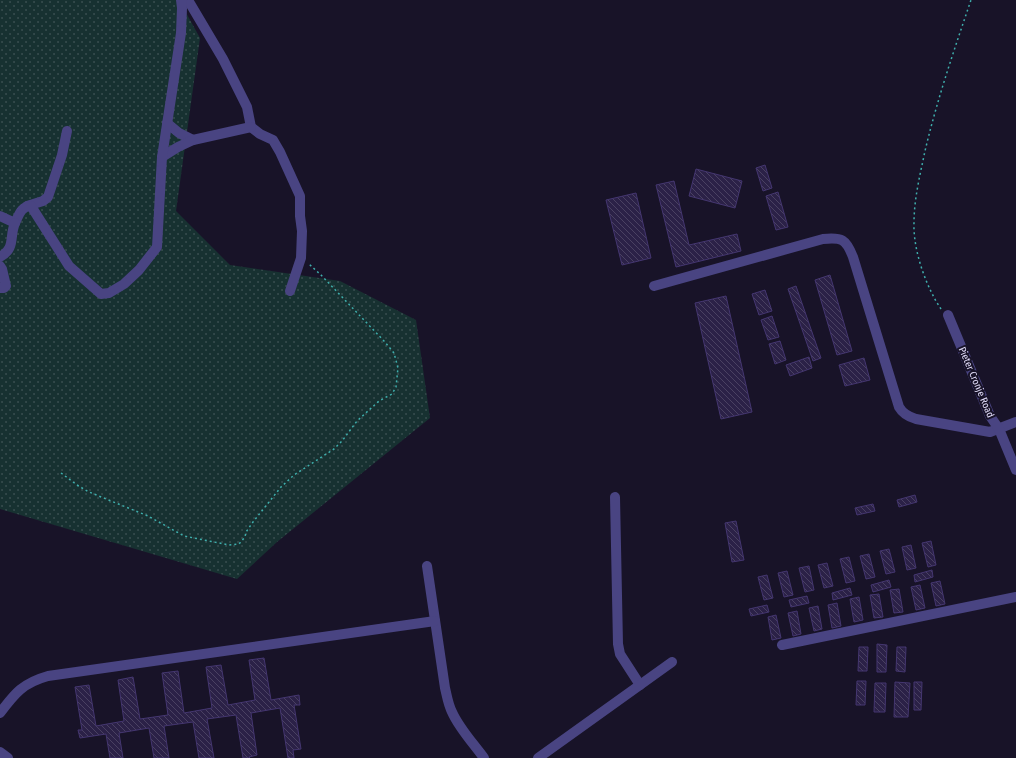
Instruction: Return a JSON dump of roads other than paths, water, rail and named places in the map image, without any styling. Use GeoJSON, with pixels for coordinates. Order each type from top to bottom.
{"type":"FeatureCollection","features":[{"type":"Feature","properties":{"kind":"street"},"geometry":{"type":"LineString","coordinates":[[27,206],[31,206],[35,210],[69,266],[101,294],[109,293],[124,284],[139,270],[157,247],[162,157],[181,32],[182,0]]}},
{"type":"Feature","properties":{"kind":"street"},"geometry":{"type":"LineString","coordinates":[[188,0],[223,59],[247,107],[251,127],[260,134],[273,140],[300,196],[302,231],[301,258],[290,291]]}},
{"type":"Feature","properties":{"kind":"street"},"geometry":{"type":"LineString","coordinates":[[167,123],[179,133],[193,140]]}},
{"type":"Feature","properties":{"kind":"street"},"geometry":{"type":"LineString","coordinates":[[162,157],[193,140],[251,127]]}},
{"type":"Feature","properties":{"kind":"street"},"geometry":{"type":"LineString","coordinates":[[0,257],[9,250],[11,245],[12,230],[21,210],[27,206],[43,201],[48,197],[62,155],[67,132]]}},
{"type":"Feature","properties":{"kind":"street"},"geometry":{"type":"LineString","coordinates":[[0,216],[15,223]]}},
{"type":"Feature","properties":{"kind":"street"},"geometry":{"type":"LineString","coordinates":[[654,286],[823,239],[838,238],[849,246],[899,407],[902,412],[910,418],[990,432],[1016,422]]}},
{"type":"Feature","properties":{"kind":"street"},"geometry":{"type":"LineString","coordinates":[[0,266],[6,286],[4,288],[0,288]]}},
{"type":"Feature","properties":{"kind":"street","name":"Pieter Cronje Road"},"geometry":{"type":"LineString","coordinates":[[948,315],[990,416],[999,429],[1016,470]]}},
{"type":"Feature","properties":{"kind":"street"},"geometry":{"type":"LineString","coordinates":[[616,497],[618,644],[620,654],[640,685]]}},
{"type":"Feature","properties":{"kind":"street"},"geometry":{"type":"LineString","coordinates":[[427,566],[445,688],[452,712],[484,758]]}},
{"type":"Feature","properties":{"kind":"street"},"geometry":{"type":"LineString","coordinates":[[782,645],[1016,597]]}},
{"type":"Feature","properties":{"kind":"street"},"geometry":{"type":"LineString","coordinates":[[0,713],[12,697],[27,684],[48,676],[288,641],[435,622]]}},
{"type":"Feature","properties":{"kind":"street"},"geometry":{"type":"LineString","coordinates":[[538,758],[672,662]]}},
{"type":"Feature","properties":{"kind":"street"},"geometry":{"type":"LineString","coordinates":[[0,752],[8,758]]}}]}
